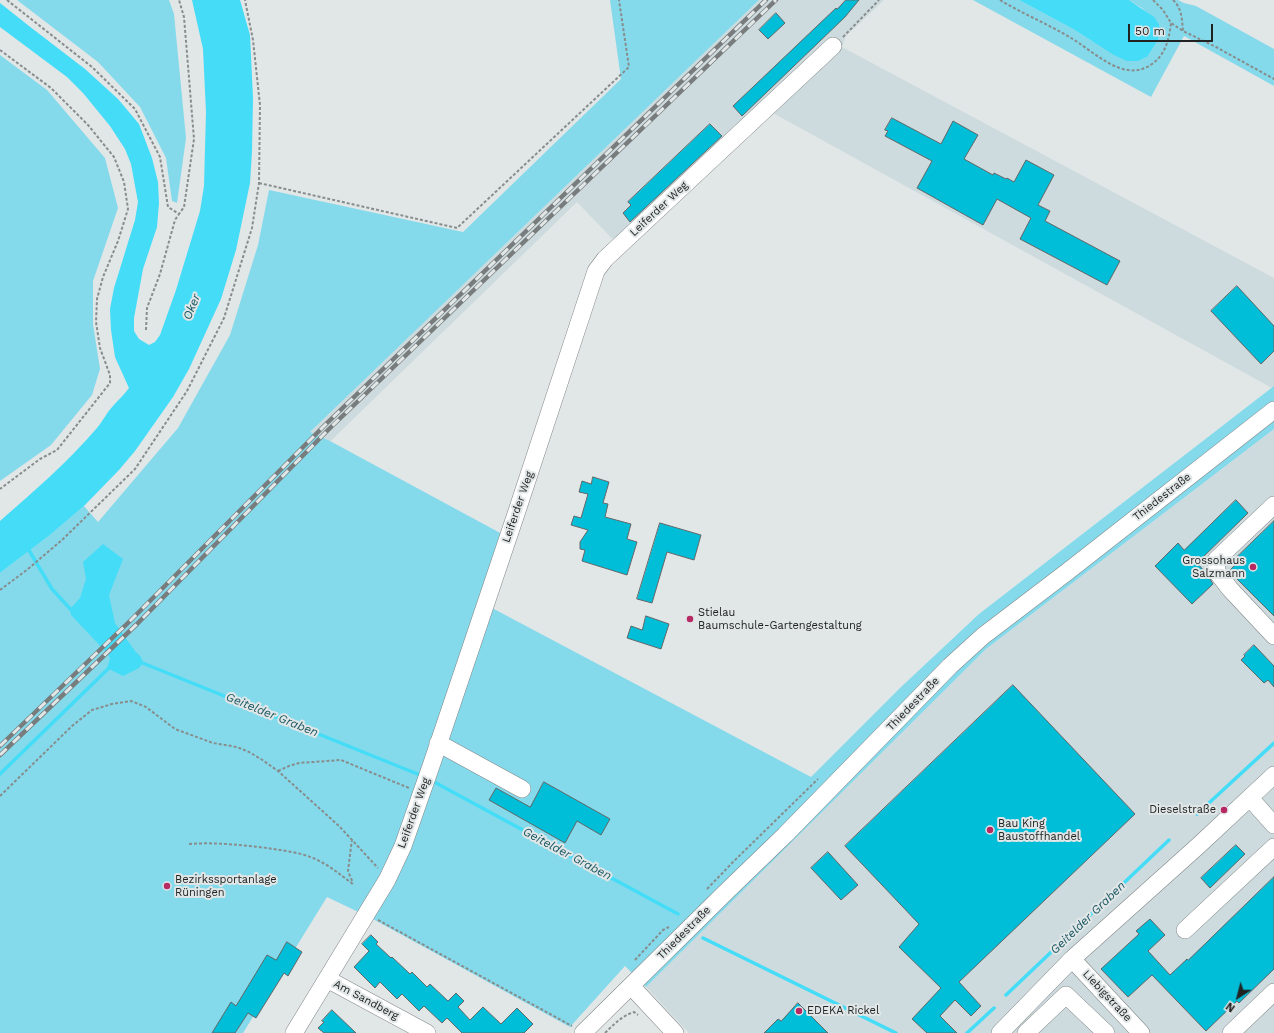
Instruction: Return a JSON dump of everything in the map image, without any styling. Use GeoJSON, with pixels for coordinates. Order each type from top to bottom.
{"type":"FeatureCollection","features":[{"type":"Feature","properties":{"kind":"street","name":"Leiferder Weg"},"geometry":{"type":"LineString","coordinates":[[294,1033],[387,880],[403,846],[516,514],[596,270],[605,259],[833,46]]}},
{"type":"Feature","properties":{"kind":"street","name":"Thiedestraße"},"geometry":{"type":"LineString","coordinates":[[578,1030],[631,986],[785,835],[950,666],[983,636],[1274,410]]}},
{"type":"Feature","properties":{"kind":"street"},"geometry":{"type":"LineString","coordinates":[[1274,505],[1216,560],[1217,572],[1230,589],[1274,636]]}},
{"type":"Feature","properties":{"kind":"street"},"geometry":{"type":"LineString","coordinates":[[438,743],[522,789]]}},
{"type":"Feature","properties":{"kind":"street"},"geometry":{"type":"LineString","coordinates":[[1000,1033],[1072,959],[1274,775]]}},
{"type":"Feature","properties":{"kind":"street"},"geometry":{"type":"LineString","coordinates":[[1250,798],[1274,824]]}},
{"type":"Feature","properties":{"kind":"street"},"geometry":{"type":"LineString","coordinates":[[1185,930],[1274,847]]}},
{"type":"Feature","properties":{"kind":"street","name":"Liebigstraße"},"geometry":{"type":"LineString","coordinates":[[1072,959],[1141,1033]]}},
{"type":"Feature","properties":{"kind":"street","name":"Am Sandberg"},"geometry":{"type":"LineString","coordinates":[[327,979],[427,1033]]}},
{"type":"Feature","properties":{"kind":"street"},"geometry":{"type":"LineString","coordinates":[[1050,980],[1106,1033]]}},
{"type":"Feature","properties":{"kind":"street"},"geometry":{"type":"LineString","coordinates":[[631,986],[675,1033]]}},
{"type":"Feature","properties":{"kind":"street"},"geometry":{"type":"LineString","coordinates":[[1231,1033],[1274,992]]}},
{"type":"Feature","properties":{"kind":"street"},"geometry":{"type":"LineString","coordinates":[[1026,1033],[1066,995]]}},
{"type":"Feature","properties":{"kind":"path"},"geometry":{"type":"LineString","coordinates":[[7,0],[92,67],[135,109],[160,157],[168,206],[179,214]]}},
{"type":"Feature","properties":{"kind":"path"},"geometry":{"type":"LineString","coordinates":[[146,330],[147,308],[160,274],[175,220],[184,207],[194,139],[184,16],[179,0]]}},
{"type":"Feature","properties":{"kind":"path"},"geometry":{"type":"LineString","coordinates":[[0,590],[28,569],[62,540],[135,469],[187,391],[224,318],[252,228],[260,183],[260,105],[253,40],[245,0]]}},
{"type":"Feature","properties":{"kind":"path"},"geometry":{"type":"LineString","coordinates":[[260,183],[457,228],[629,67],[619,0]]}},
{"type":"Feature","properties":{"kind":"path"},"geometry":{"type":"LineString","coordinates":[[833,46],[879,0]]}},
{"type":"Feature","properties":{"kind":"path"},"geometry":{"type":"LineString","coordinates":[[1000,0],[1071,38],[1108,62],[1127,70],[1134,71],[1141,70],[1156,61],[1161,55],[1168,41],[1172,23]]}},
{"type":"Feature","properties":{"kind":"path"},"geometry":{"type":"LineString","coordinates":[[1153,0],[1163,10],[1172,23],[1183,31],[1216,47],[1274,79]]}},
{"type":"Feature","properties":{"kind":"path"},"geometry":{"type":"LineString","coordinates":[[1173,0],[1179,8],[1183,31]]}},
{"type":"Feature","properties":{"kind":"path"},"geometry":{"type":"LineString","coordinates":[[0,50],[51,88],[88,125],[114,156],[124,182],[128,209],[118,240],[103,277],[97,299],[96,322],[100,348],[110,375],[110,383],[57,450],[40,459],[0,489]]}},
{"type":"Feature","properties":{"kind":"path"},"geometry":{"type":"LineString","coordinates":[[0,796],[72,726],[92,710],[112,704],[131,701],[146,707],[175,729],[208,741],[237,747],[249,752],[278,772],[316,804],[352,839],[387,880]]}},
{"type":"Feature","properties":{"kind":"path"},"geometry":{"type":"LineString","coordinates":[[278,772],[299,763],[341,760],[422,793]]}},
{"type":"Feature","properties":{"kind":"path"},"geometry":{"type":"LineString","coordinates":[[188,844],[209,842],[287,851],[311,857],[323,863],[353,884],[348,871],[352,839]]}},
{"type":"Feature","properties":{"kind":"path"},"geometry":{"type":"LineString","coordinates":[[367,914],[578,1030]]}},
{"type":"Feature","properties":{"kind":"path"},"geometry":{"type":"LineString","coordinates":[[605,1033],[627,1014],[634,1012],[639,1016]]}},
{"type":"Feature","properties":{"kind":"shaded area"},"geometry":{"type":"Polygon","coordinates":[[[17,0],[169,0],[174,14],[186,138],[177,203],[172,201],[166,158],[140,107],[98,62],[17,0]]]}},
{"type":"Feature","properties":{"kind":"shaded area"},"geometry":{"type":"Polygon","coordinates":[[[610,0],[759,0],[310,432],[330,441],[515,541],[492,608],[811,777],[900,688],[979,614],[1274,386],[1274,429],[986,649],[646,987],[625,966],[570,1027],[373,919],[327,897],[243,1033],[0,1033],[0,573],[50,535],[84,506],[98,522],[178,428],[230,335],[258,245],[269,190],[463,232],[621,79],[610,0]]]}},
{"type":"Feature","properties":{"kind":"shaded area"},"geometry":{"type":"Polygon","coordinates":[[[759,0],[884,0],[846,36],[842,47],[1274,278],[1274,386],[1272,388],[773,113],[625,252],[577,202],[246,523],[14,724],[350,393],[759,0]]]}},
{"type":"Feature","properties":{"kind":"shaded area"},"geometry":{"type":"Polygon","coordinates":[[[973,0],[1019,0],[1092,41],[1148,56],[1158,40],[1160,31],[1159,24],[1142,8],[1129,0],[1178,0],[1196,6],[1274,49],[1274,86],[1184,36],[1151,97],[973,0]]]}},
{"type":"Feature","properties":{"kind":"shaded area"},"geometry":{"type":"Polygon","coordinates":[[[0,55],[47,90],[105,158],[118,208],[93,281],[93,324],[100,369],[92,395],[51,445],[0,481],[0,55]]]}},
{"type":"Feature","properties":{"kind":"shaded area"},"geometry":{"type":"Polygon","coordinates":[[[1274,429],[1274,1033],[689,1033],[646,987],[986,649],[1274,429]]]}},
{"type":"Feature","properties":{"kind":"water","name":"Oker"},"geometry":{"type":"Polygon","coordinates":[[[192,0],[240,0],[250,35],[253,98],[250,183],[236,250],[221,299],[189,369],[173,397],[135,451],[84,506],[50,535],[0,573],[0,521],[74,453],[97,428],[111,408],[129,388],[115,357],[110,309],[114,288],[135,220],[138,202],[131,164],[125,149],[110,126],[83,93],[67,77],[0,27],[0,3],[85,69],[118,99],[139,124],[152,158],[158,182],[159,203],[157,227],[143,269],[134,318],[134,331],[139,339],[149,345],[155,342],[160,335],[176,290],[200,211],[204,186],[206,112],[203,49],[192,0]]]}},
{"type":"Feature","properties":{"kind":"water"},"geometry":{"type":"Polygon","coordinates":[[[1019,0],[1129,0],[1154,17],[1159,24],[1160,31],[1158,40],[1148,56],[1138,61],[1127,61],[1114,55],[1073,29],[1019,0]]]}},
{"type":"Feature","properties":{"kind":"water"},"geometry":{"type":"Polygon","coordinates":[[[103,544],[123,559],[109,595],[115,623],[141,657],[143,663],[139,668],[123,676],[107,668],[110,659],[108,654],[71,615],[70,609],[80,598],[86,579],[83,562],[103,544]]]}},
{"type":"Feature","properties":{"kind":"building"},"geometry":{"type":"Polygon","coordinates":[[[846,0],[859,0],[845,17],[742,116],[733,106],[846,0]]]}},
{"type":"Feature","properties":{"kind":"building"},"geometry":{"type":"Polygon","coordinates":[[[776,13],[785,23],[768,39],[759,30],[776,13]]]}},
{"type":"Feature","properties":{"kind":"building"},"geometry":{"type":"Polygon","coordinates":[[[892,118],[941,144],[953,121],[978,135],[964,159],[993,175],[994,173],[1014,182],[1026,160],[1054,175],[1038,205],[1050,211],[1045,221],[1120,261],[1107,285],[1020,239],[1031,218],[997,199],[983,225],[917,188],[932,161],[885,136],[888,131],[885,130],[892,118]]]}},
{"type":"Feature","properties":{"kind":"building"},"geometry":{"type":"Polygon","coordinates":[[[710,124],[722,136],[630,222],[623,213],[631,205],[628,202],[710,124]]]}},
{"type":"Feature","properties":{"kind":"building"},"geometry":{"type":"Polygon","coordinates":[[[1237,286],[1274,326],[1274,351],[1261,364],[1211,311],[1237,286]]]}},
{"type":"Feature","properties":{"kind":"building"},"geometry":{"type":"Polygon","coordinates":[[[593,477],[609,482],[603,503],[608,504],[605,517],[631,524],[627,539],[637,542],[627,575],[582,561],[585,550],[580,549],[580,542],[588,530],[571,525],[574,516],[581,518],[588,494],[579,492],[582,481],[591,484],[593,477]]]}},
{"type":"Feature","properties":{"kind":"building"},"geometry":{"type":"Polygon","coordinates":[[[1236,500],[1248,513],[1197,563],[1207,574],[1213,584],[1192,604],[1155,566],[1178,543],[1184,550],[1236,500]]]}},
{"type":"Feature","properties":{"kind":"building","name":"Grossohaus Salzmann"},"geometry":{"type":"Polygon","coordinates":[[[1274,521],[1274,616],[1229,571],[1236,564],[1233,561],[1274,521]]]}},
{"type":"Feature","properties":{"kind":"building"},"geometry":{"type":"Polygon","coordinates":[[[660,523],[701,535],[694,560],[667,552],[652,603],[637,599],[660,523]]]}},
{"type":"Feature","properties":{"kind":"building"},"geometry":{"type":"Polygon","coordinates":[[[646,616],[669,624],[661,649],[627,638],[631,626],[642,630],[646,616]]]}},
{"type":"Feature","properties":{"kind":"building"},"geometry":{"type":"Polygon","coordinates":[[[1254,645],[1274,666],[1274,687],[1268,680],[1264,683],[1241,660],[1254,645]]]}},
{"type":"Feature","properties":{"kind":"building","name":"Bau King Baustoffhandel"},"geometry":{"type":"Polygon","coordinates":[[[1013,685],[1135,814],[959,982],[981,1006],[971,1016],[955,1000],[940,1016],[957,1033],[927,1033],[912,1019],[941,988],[899,947],[919,924],[845,846],[1013,685]]]}},
{"type":"Feature","properties":{"kind":"building"},"geometry":{"type":"Polygon","coordinates":[[[544,782],[610,819],[601,835],[577,821],[565,843],[489,800],[496,788],[530,807],[544,782]]]}},
{"type":"Feature","properties":{"kind":"building"},"geometry":{"type":"Polygon","coordinates":[[[1236,845],[1245,854],[1210,888],[1201,878],[1236,845]]]}},
{"type":"Feature","properties":{"kind":"building"},"geometry":{"type":"Polygon","coordinates":[[[828,852],[858,885],[841,900],[811,868],[828,852]]]}},
{"type":"Feature","properties":{"kind":"building"},"geometry":{"type":"Polygon","coordinates":[[[1274,877],[1274,969],[1239,1003],[1237,1001],[1206,1031],[1152,975],[1128,997],[1101,969],[1139,934],[1136,931],[1150,919],[1165,935],[1148,951],[1170,975],[1187,959],[1188,960],[1274,877]]]}},
{"type":"Feature","properties":{"kind":"building"},"geometry":{"type":"Polygon","coordinates":[[[371,935],[378,942],[376,944],[391,958],[392,957],[410,974],[412,972],[427,987],[430,984],[448,1001],[456,993],[464,1001],[458,1007],[470,1020],[483,1007],[501,1024],[517,1008],[533,1024],[524,1033],[462,1033],[447,1018],[442,1023],[424,1006],[419,1011],[402,994],[397,999],[380,982],[375,988],[354,967],[369,951],[362,944],[371,935]]]}},
{"type":"Feature","properties":{"kind":"building"},"geometry":{"type":"Polygon","coordinates":[[[287,942],[302,952],[288,976],[284,973],[256,1018],[248,1013],[235,1033],[212,1033],[231,1002],[236,1006],[267,955],[276,960],[287,942]]]}},
{"type":"Feature","properties":{"kind":"building","name":"EDEKA Rickel"},"geometry":{"type":"Polygon","coordinates":[[[798,1003],[828,1033],[764,1033],[778,1019],[781,1021],[798,1003]]]}},
{"type":"Feature","properties":{"kind":"building"},"geometry":{"type":"Polygon","coordinates":[[[332,1010],[356,1033],[324,1033],[318,1028],[332,1010]]]}},
{"type":"Feature","properties":{"kind":"waterway"},"geometry":{"type":"LineString","coordinates":[[27,547],[52,589],[73,612]]}},
{"type":"Feature","properties":{"kind":"waterway","name":"Geitelder Graben"},"geometry":{"type":"LineString","coordinates":[[140,662],[420,775]]}},
{"type":"Feature","properties":{"kind":"waterway"},"geometry":{"type":"LineString","coordinates":[[0,774],[111,666]]}},
{"type":"Feature","properties":{"kind":"waterway","name":"Geitelder Graben"},"geometry":{"type":"LineString","coordinates":[[1197,814],[1274,743]]}},
{"type":"Feature","properties":{"kind":"waterway","name":"Geitelder Graben"},"geometry":{"type":"LineString","coordinates":[[436,783],[678,914]]}},
{"type":"Feature","properties":{"kind":"waterway","name":"Geitelder Graben"},"geometry":{"type":"LineString","coordinates":[[1006,995],[1169,840]]}},
{"type":"Feature","properties":{"kind":"waterway","name":"Geitelder Graben"},"geometry":{"type":"LineString","coordinates":[[703,938],[896,1033]]}},
{"type":"Feature","properties":{"kind":"waterway","name":"Geitelder Graben"},"geometry":{"type":"LineString","coordinates":[[967,1033],[994,1008]]}},
{"type":"Feature","properties":{"kind":"railway"},"geometry":{"type":"LineString","coordinates":[[0,746],[131,620],[325,425],[766,0]]}},
{"type":"Feature","properties":{"kind":"railway"},"geometry":{"type":"LineString","coordinates":[[0,755],[137,624],[329,429],[776,0]]}},
{"type":"Feature","properties":{"kind":"place","name":"Grossohaus Salzmann"},"geometry":{"type":"Point","coordinates":[1253,567]}},
{"type":"Feature","properties":{"kind":"place","name":"Stielau Baumschule-Gartengestaltung"},"geometry":{"type":"Point","coordinates":[690,619]}},
{"type":"Feature","properties":{"kind":"place","name":"Dieselstraße"},"geometry":{"type":"Point","coordinates":[1224,810]}},
{"type":"Feature","properties":{"kind":"place","name":"Bau King Baustoffhandel"},"geometry":{"type":"Point","coordinates":[990,830]}},
{"type":"Feature","properties":{"kind":"place","name":"Bezirkssportanlage Rüningen"},"geometry":{"type":"Point","coordinates":[167,886]}},
{"type":"Feature","properties":{"kind":"place","name":"EDEKA Rickel"},"geometry":{"type":"Point","coordinates":[799,1011]}}]}
